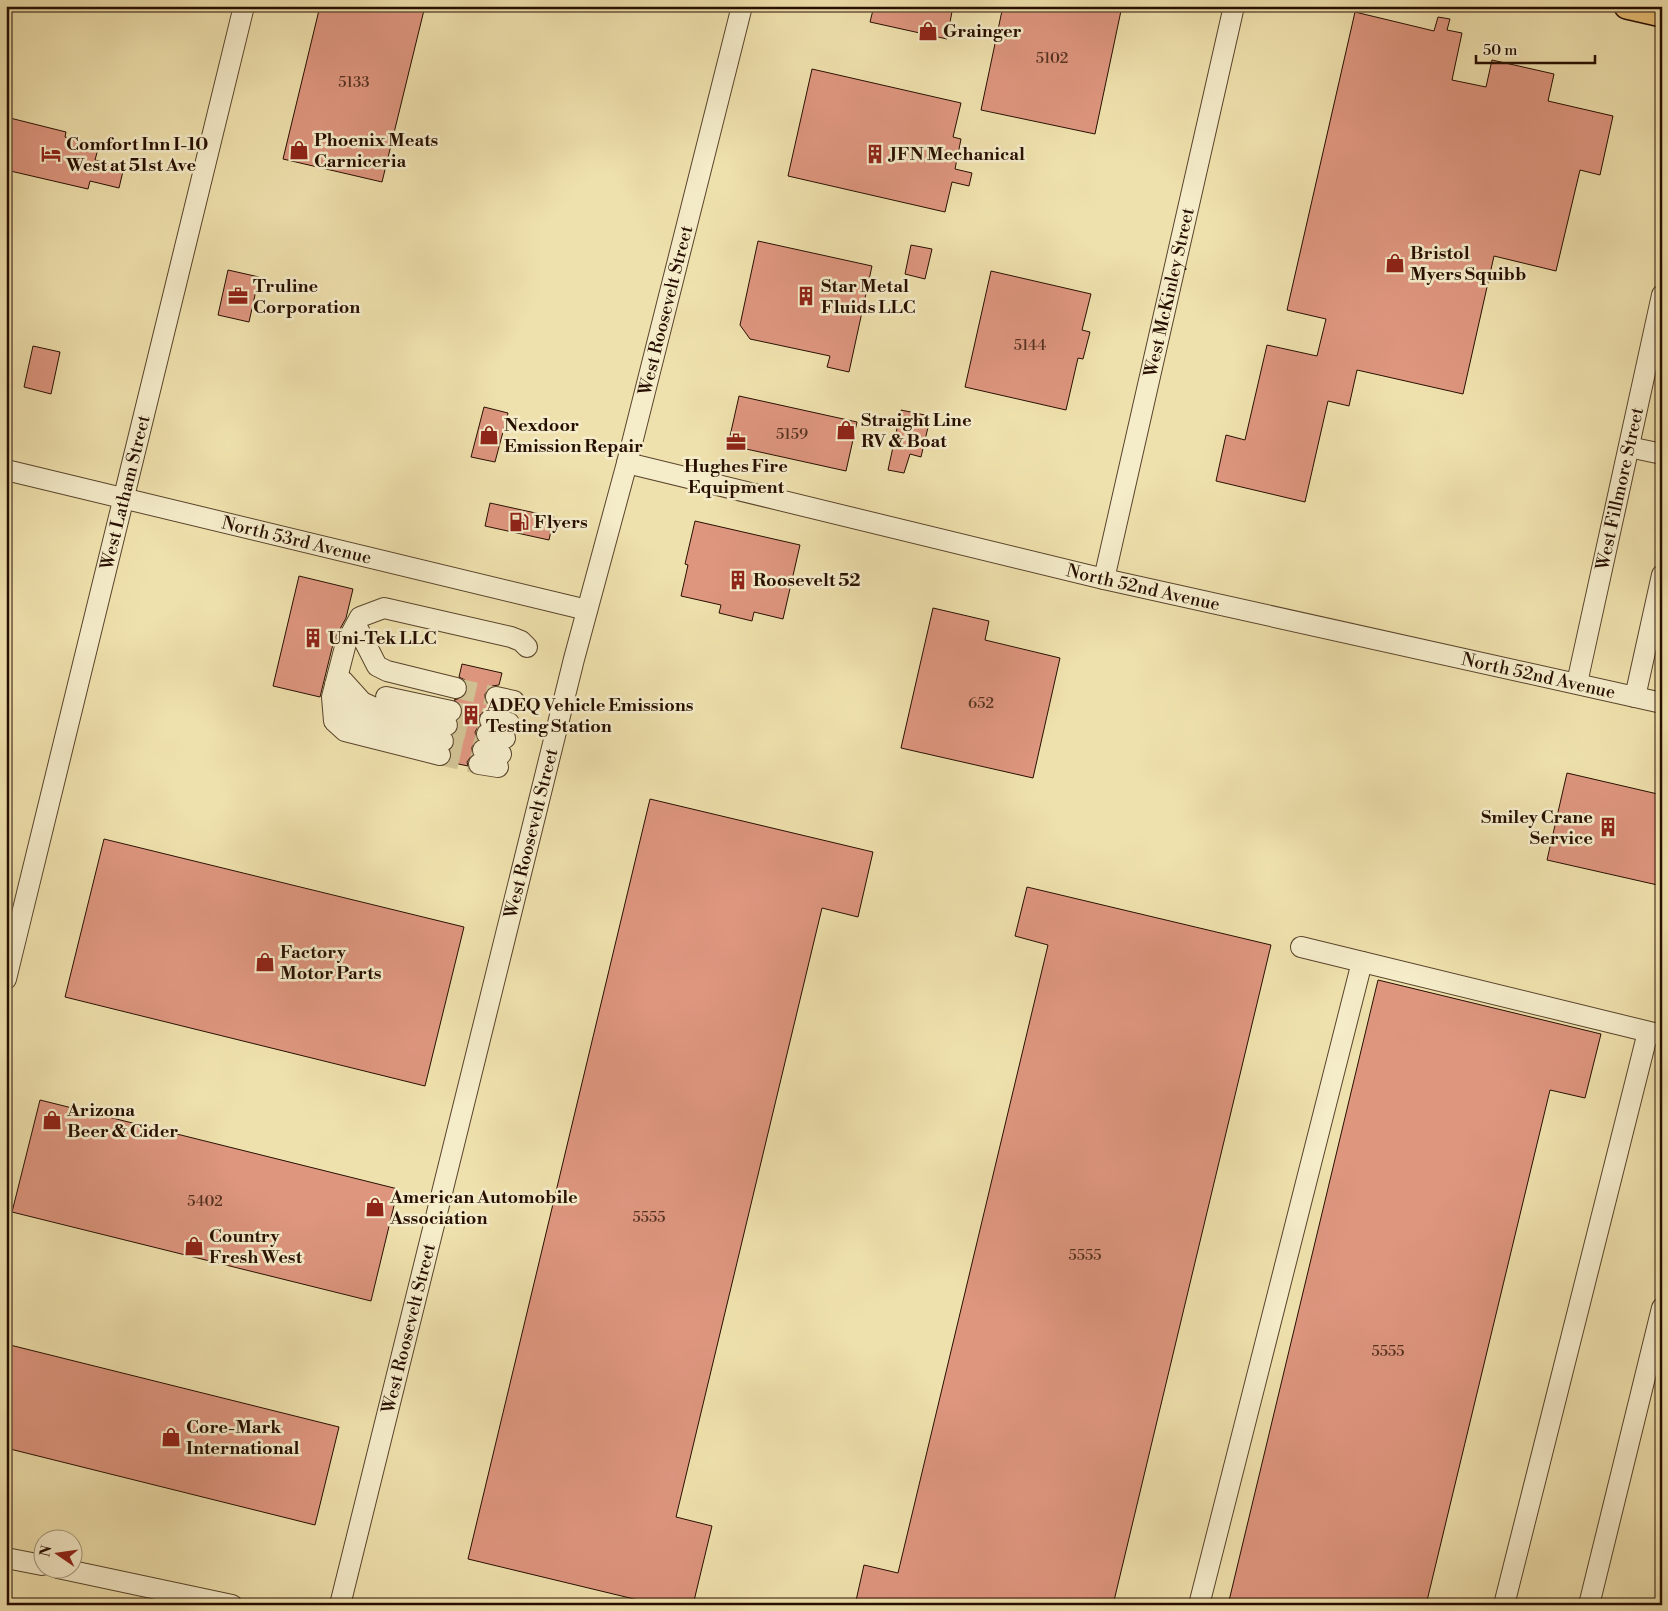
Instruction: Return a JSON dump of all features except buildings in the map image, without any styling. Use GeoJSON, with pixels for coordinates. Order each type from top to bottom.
{"type":"FeatureCollection","features":[{"type":"Feature","properties":{"kind":"main road"},"geometry":{"type":"LineString","coordinates":[[1627,6],[1662,14]]}},
{"type":"Feature","properties":{"kind":"street","name":"West Latham Street"},"geometry":{"type":"LineString","coordinates":[[8,967],[244,6]]}},
{"type":"Feature","properties":{"kind":"street","name":"West Roosevelt Street"},"geometry":{"type":"LineString","coordinates":[[340,1605],[587,610],[627,463],[742,6]]}},
{"type":"Feature","properties":{"kind":"street","name":"West McKinley Street"},"geometry":{"type":"LineString","coordinates":[[1104,579],[1234,6]]}},
{"type":"Feature","properties":{"kind":"street","name":"West Fillmore Street"},"geometry":{"type":"LineString","coordinates":[[1577,683],[1662,295]]}},
{"type":"Feature","properties":{"kind":"street"},"geometry":{"type":"LineString","coordinates":[[1629,447],[1662,454]]}},
{"type":"Feature","properties":{"kind":"street","name":"North 52nd Avenue"},"geometry":{"type":"LineString","coordinates":[[627,463],[1104,579],[1662,703]]}},
{"type":"Feature","properties":{"kind":"street","name":"North 53rd Avenue"},"geometry":{"type":"LineString","coordinates":[[6,470],[587,610]]}},
{"type":"Feature","properties":{"kind":"street"},"geometry":{"type":"LineString","coordinates":[[1634,696],[1662,574]]}},
{"type":"Feature","properties":{"kind":"street"},"geometry":{"type":"LineString","coordinates":[[448,720],[345,731],[334,721],[332,697],[340,665],[360,617],[384,608],[511,637],[521,641],[527,647]]}},
{"type":"Feature","properties":{"kind":"street"},"geometry":{"type":"LineString","coordinates":[[356,625],[377,666],[448,720]]}},
{"type":"Feature","properties":{"kind":"street"},"geometry":{"type":"LineString","coordinates":[[340,665],[367,673],[375,680],[448,720]]}},
{"type":"Feature","properties":{"kind":"street"},"geometry":{"type":"LineString","coordinates":[[340,665],[362,702],[375,708],[448,720]]}},
{"type":"Feature","properties":{"kind":"street"},"geometry":{"type":"LineString","coordinates":[[1301,947],[1655,1034],[1504,1605]]}},
{"type":"Feature","properties":{"kind":"street"},"geometry":{"type":"LineString","coordinates":[[1198,1605],[1362,962]]}},
{"type":"Feature","properties":{"kind":"street"},"geometry":{"type":"LineString","coordinates":[[1589,1605],[1662,1308]]}},
{"type":"Feature","properties":{"kind":"street"},"geometry":{"type":"LineString","coordinates":[[6,1558],[32,1563]]}},
{"type":"Feature","properties":{"kind":"street"},"geometry":{"type":"LineString","coordinates":[[82,1573],[232,1605]]}},
{"type":"Feature","properties":{"kind":"tunnel"},"geometry":{"type":"LineString","coordinates":[[456,688],[496,697]]}},
{"type":"Feature","properties":{"kind":"tunnel"},"geometry":{"type":"LineString","coordinates":[[451,711],[490,720]]}},
{"type":"Feature","properties":{"kind":"tunnel"},"geometry":{"type":"LineString","coordinates":[[447,725],[487,734]]}},
{"type":"Feature","properties":{"kind":"tunnel"},"geometry":{"type":"LineString","coordinates":[[443,741],[483,750]]}},
{"type":"Feature","properties":{"kind":"tunnel"},"geometry":{"type":"LineString","coordinates":[[440,755],[479,764]]}},
{"type":"Feature","properties":{"kind":"place","name":"Grainger"},"geometry":{"type":"Point","coordinates":[928,31]}},
{"type":"Feature","properties":{"kind":"place","name":"Phoenix Meats Carniceria"},"geometry":{"type":"Point","coordinates":[299,150]}},
{"type":"Feature","properties":{"kind":"place","name":"Comfort Inn I-10 West at 51st Ave"},"geometry":{"type":"Point","coordinates":[51,154]}},
{"type":"Feature","properties":{"kind":"place","name":"JFN Mechanical"},"geometry":{"type":"Point","coordinates":[875,154]}},
{"type":"Feature","properties":{"kind":"place","name":"Bristol Myers Squibb"},"geometry":{"type":"Point","coordinates":[1395,263]}},
{"type":"Feature","properties":{"kind":"place","name":"Truline Corporation"},"geometry":{"type":"Point","coordinates":[238,296]}},
{"type":"Feature","properties":{"kind":"place","name":"Star Metal Fluids LLC"},"geometry":{"type":"Point","coordinates":[806,296]}},
{"type":"Feature","properties":{"kind":"place","name":"Straight Line RV & Boat"},"geometry":{"type":"Point","coordinates":[846,430]}},
{"type":"Feature","properties":{"kind":"place","name":"Nexdoor Emission Repair"},"geometry":{"type":"Point","coordinates":[489,435]}},
{"type":"Feature","properties":{"kind":"place","name":"Hughes Fire Equipment"},"geometry":{"type":"Point","coordinates":[736,442]}},
{"type":"Feature","properties":{"kind":"place","name":"Flyers"},"geometry":{"type":"Point","coordinates":[519,522]}},
{"type":"Feature","properties":{"kind":"place","name":"Roosevelt 52"},"geometry":{"type":"Point","coordinates":[738,580]}},
{"type":"Feature","properties":{"kind":"place","name":"Uni-Tek LLC"},"geometry":{"type":"Point","coordinates":[313,638]}},
{"type":"Feature","properties":{"kind":"place","name":"ADEQ Vehicle Emissions Testing Station"},"geometry":{"type":"Point","coordinates":[471,715]}},
{"type":"Feature","properties":{"kind":"place","name":"Smiley Crane Service"},"geometry":{"type":"Point","coordinates":[1608,827]}},
{"type":"Feature","properties":{"kind":"place","name":"Factory Motor Parts"},"geometry":{"type":"Point","coordinates":[265,962]}},
{"type":"Feature","properties":{"kind":"place","name":"Arizona Beer & Cider"},"geometry":{"type":"Point","coordinates":[52,1120]}},
{"type":"Feature","properties":{"kind":"place","name":"American Automobile Association"},"geometry":{"type":"Point","coordinates":[375,1207]}},
{"type":"Feature","properties":{"kind":"place","name":"Country Fresh West"},"geometry":{"type":"Point","coordinates":[194,1246]}},
{"type":"Feature","properties":{"kind":"place","name":"Core-Mark International"},"geometry":{"type":"Point","coordinates":[171,1437]}}]}
